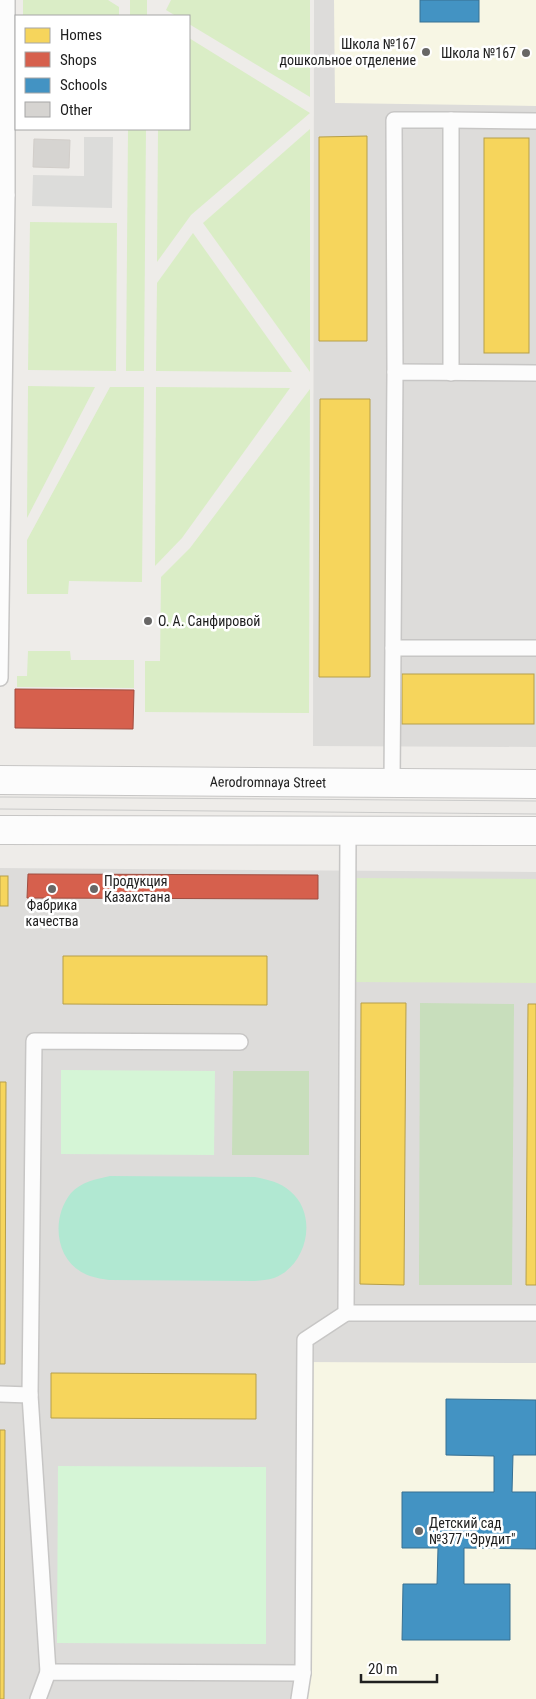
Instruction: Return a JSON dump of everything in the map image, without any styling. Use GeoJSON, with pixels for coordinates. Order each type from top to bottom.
{"type":"FeatureCollection","features":[{"type":"Feature","properties":{"kind":"street","name":"Aerodromnaya Street"},"geometry":{"type":"LineString","coordinates":[[0,780],[536,784]]}},
{"type":"Feature","properties":{"kind":"street"},"geometry":{"type":"LineString","coordinates":[[0,830],[536,831]]}},
{"type":"Feature","properties":{"kind":"lane"},"geometry":{"type":"LineString","coordinates":[[0,678],[7,0]]}},
{"type":"Feature","properties":{"kind":"lane"},"geometry":{"type":"LineString","coordinates":[[392,783],[394,120],[536,121]]}},
{"type":"Feature","properties":{"kind":"lane"},"geometry":{"type":"LineString","coordinates":[[451,120],[451,373]]}},
{"type":"Feature","properties":{"kind":"lane"},"geometry":{"type":"LineString","coordinates":[[394,372],[536,373]]}},
{"type":"Feature","properties":{"kind":"lane"},"geometry":{"type":"LineString","coordinates":[[393,648],[536,648]]}},
{"type":"Feature","properties":{"kind":"lane"},"geometry":{"type":"LineString","coordinates":[[346,1313],[348,831]]}},
{"type":"Feature","properties":{"kind":"lane"},"geometry":{"type":"LineString","coordinates":[[38,1699],[48,1672],[30,1395],[34,1041],[240,1042]]}},
{"type":"Feature","properties":{"kind":"lane"},"geometry":{"type":"LineString","coordinates":[[299,1699],[303,1673],[306,1340],[346,1313],[536,1313]]}},
{"type":"Feature","properties":{"kind":"lane"},"geometry":{"type":"LineString","coordinates":[[0,1394],[30,1395]]}},
{"type":"Feature","properties":{"kind":"lane"},"geometry":{"type":"LineString","coordinates":[[48,1672],[303,1673]]}},
{"type":"Feature","properties":{"kind":"shaded area"},"geometry":{"type":"Polygon","coordinates":[[[314,0],[536,0],[536,747],[313,746],[314,0]]]}},
{"type":"Feature","properties":{"kind":"shaded area","name":"Школа №167 дошкольное отделение"},"geometry":{"type":"Polygon","coordinates":[[[334,0],[536,0],[536,106],[335,103],[334,0]]]}},
{"type":"Feature","properties":{"kind":"shaded area"},"geometry":{"type":"Polygon","coordinates":[[[84,137],[113,137],[112,208],[32,206],[33,175],[84,176],[84,137]]]}},
{"type":"Feature","properties":{"kind":"shaded area"},"geometry":{"type":"Polygon","coordinates":[[[0,868],[536,872],[536,1699],[0,1699],[0,868]]]}},
{"type":"Feature","properties":{"kind":"shaded area","name":"Детский сад №377 \"Эрудит\""},"geometry":{"type":"Polygon","coordinates":[[[302,1362],[536,1363],[536,1699],[300,1699],[302,1362]]]}},
{"type":"Feature","properties":{"kind":"green space"},"geometry":{"type":"Polygon","coordinates":[[[23,0],[108,0],[119,7],[119,15],[23,15],[23,0]]]}},
{"type":"Feature","properties":{"kind":"green space"},"geometry":{"type":"Polygon","coordinates":[[[130,0],[147,0],[147,15],[130,15],[130,0]]]}},
{"type":"Feature","properties":{"kind":"green space"},"geometry":{"type":"Polygon","coordinates":[[[171,0],[310,0],[310,97],[190,25],[190,15],[174,15],[166,10],[171,0]]]}},
{"type":"Feature","properties":{"kind":"green space"},"geometry":{"type":"Polygon","coordinates":[[[190,39],[310,113],[191,215],[157,262],[158,130],[190,130],[190,39]]]}},
{"type":"Feature","properties":{"kind":"green space"},"geometry":{"type":"Polygon","coordinates":[[[310,129],[310,372],[203,223],[310,129]]]}},
{"type":"Feature","properties":{"kind":"green space"},"geometry":{"type":"Polygon","coordinates":[[[128,130],[146,130],[144,371],[126,371],[128,130]]]}},
{"type":"Feature","properties":{"kind":"green space"},"geometry":{"type":"Polygon","coordinates":[[[30,222],[117,223],[116,371],[28,370],[30,222]]]}},
{"type":"Feature","properties":{"kind":"green space"},"geometry":{"type":"Polygon","coordinates":[[[193,233],[292,372],[156,371],[157,283],[193,233]]]}},
{"type":"Feature","properties":{"kind":"green space"},"geometry":{"type":"Polygon","coordinates":[[[28,386],[95,387],[27,518],[28,386]]]}},
{"type":"Feature","properties":{"kind":"green space"},"geometry":{"type":"Polygon","coordinates":[[[110,387],[144,387],[142,582],[69,581],[68,594],[27,594],[27,540],[110,387]]]}},
{"type":"Feature","properties":{"kind":"green space"},"geometry":{"type":"Polygon","coordinates":[[[156,387],[290,388],[182,538],[155,566],[156,387]]]}},
{"type":"Feature","properties":{"kind":"green space"},"geometry":{"type":"Polygon","coordinates":[[[310,389],[309,713],[145,712],[145,661],[160,661],[161,577],[190,548],[310,389]]]}},
{"type":"Feature","properties":{"kind":"green space"},"geometry":{"type":"Polygon","coordinates":[[[28,651],[70,651],[71,660],[134,660],[134,688],[17,687],[17,676],[27,676],[28,651]]]}},
{"type":"Feature","properties":{"kind":"green space"},"geometry":{"type":"Polygon","coordinates":[[[345,878],[536,879],[536,983],[344,982],[345,878]]]}},
{"type":"Feature","properties":{"kind":"green space"},"geometry":{"type":"Polygon","coordinates":[[[420,1003],[514,1004],[512,1285],[419,1285],[420,1003]]]}},
{"type":"Feature","properties":{"kind":"green space"},"geometry":{"type":"Polygon","coordinates":[[[61,1070],[215,1071],[214,1155],[61,1154],[61,1070]]]}},
{"type":"Feature","properties":{"kind":"green space"},"geometry":{"type":"Polygon","coordinates":[[[233,1071],[309,1071],[309,1155],[232,1155],[233,1071]]]}},
{"type":"Feature","properties":{"kind":"green space"},"geometry":{"type":"Polygon","coordinates":[[[110,1176],[255,1177],[278,1183],[290,1191],[299,1201],[304,1213],[305,1239],[301,1252],[285,1272],[267,1280],[109,1280],[90,1276],[78,1270],[69,1262],[63,1251],[59,1228],[60,1215],[64,1204],[75,1189],[99,1178],[110,1176]]]}},
{"type":"Feature","properties":{"kind":"green space"},"geometry":{"type":"Polygon","coordinates":[[[58,1466],[266,1467],[266,1644],[57,1643],[58,1466]]]}},
{"type":"Feature","properties":{"kind":"building: Homes"},"geometry":{"type":"Polygon","coordinates":[[[367,136],[367,341],[319,341],[319,137],[367,136]]]}},
{"type":"Feature","properties":{"kind":"building: Homes"},"geometry":{"type":"Polygon","coordinates":[[[484,138],[529,138],[529,353],[484,353],[484,138]]]}},
{"type":"Feature","properties":{"kind":"building: Homes"},"geometry":{"type":"Polygon","coordinates":[[[320,399],[370,399],[370,677],[319,677],[320,399]]]}},
{"type":"Feature","properties":{"kind":"building: Homes"},"geometry":{"type":"Polygon","coordinates":[[[402,674],[534,674],[534,724],[402,724],[402,674]]]}},
{"type":"Feature","properties":{"kind":"building: Homes"},"geometry":{"type":"Polygon","coordinates":[[[0,876],[8,876],[8,906],[0,906],[0,876]]]}},
{"type":"Feature","properties":{"kind":"building: Homes"},"geometry":{"type":"Polygon","coordinates":[[[63,956],[267,956],[267,1005],[63,1004],[63,956]]]}},
{"type":"Feature","properties":{"kind":"building: Homes"},"geometry":{"type":"Polygon","coordinates":[[[361,1003],[406,1003],[404,1285],[360,1284],[361,1003]]]}},
{"type":"Feature","properties":{"kind":"building: Homes"},"geometry":{"type":"Polygon","coordinates":[[[528,1004],[536,1004],[536,1285],[526,1285],[528,1004]]]}},
{"type":"Feature","properties":{"kind":"building: Homes"},"geometry":{"type":"Polygon","coordinates":[[[0,1082],[6,1082],[5,1364],[0,1364],[0,1082]]]}},
{"type":"Feature","properties":{"kind":"building: Homes"},"geometry":{"type":"Polygon","coordinates":[[[51,1373],[256,1374],[256,1419],[51,1418],[51,1373]]]}},
{"type":"Feature","properties":{"kind":"building: Homes"},"geometry":{"type":"Polygon","coordinates":[[[0,1430],[5,1430],[4,1699],[0,1699],[0,1430]]]}},
{"type":"Feature","properties":{"kind":"building: Shops"},"geometry":{"type":"Polygon","coordinates":[[[15,689],[134,690],[133,729],[15,728],[15,689]]]}},
{"type":"Feature","properties":{"kind":"building: Shops"},"geometry":{"type":"Polygon","coordinates":[[[28,874],[318,875],[318,899],[27,898],[28,874]]]}},
{"type":"Feature","properties":{"kind":"building: Schools"},"geometry":{"type":"Polygon","coordinates":[[[420,0],[479,0],[479,22],[420,22],[420,0]]]}},
{"type":"Feature","properties":{"kind":"building: Schools"},"geometry":{"type":"Polygon","coordinates":[[[446,1399],[536,1400],[536,1455],[513,1455],[512,1492],[536,1492],[536,1549],[464,1548],[464,1584],[510,1584],[510,1640],[402,1640],[403,1584],[437,1584],[438,1548],[402,1548],[402,1492],[494,1492],[494,1456],[446,1455],[446,1399]]]}},
{"type":"Feature","properties":{"kind":"building: Other"},"geometry":{"type":"Polygon","coordinates":[[[34,139],[70,140],[69,168],[33,167],[34,139]]]}},
{"type":"Feature","properties":{"kind":"tram line"},"geometry":{"type":"LineString","coordinates":[[0,797],[536,801]]}},
{"type":"Feature","properties":{"kind":"tram line"},"geometry":{"type":"LineString","coordinates":[[0,809],[536,814]]}},
{"type":"Feature","properties":{"kind":"place","name":"Школа №167 дошкольное отделение"},"geometry":{"type":"Point","coordinates":[426,52]}},
{"type":"Feature","properties":{"kind":"place","name":"Школа №167"},"geometry":{"type":"Point","coordinates":[526,53]}},
{"type":"Feature","properties":{"kind":"place","name":"О. А. Санфировой"},"geometry":{"type":"Point","coordinates":[148,621]}},
{"type":"Feature","properties":{"kind":"place","name":"Фабрика качества"},"geometry":{"type":"Point","coordinates":[52,889]}},
{"type":"Feature","properties":{"kind":"place","name":"Продукция Казахстана"},"geometry":{"type":"Point","coordinates":[94,889]}},
{"type":"Feature","properties":{"kind":"place","name":"Детский сад №377 \"Эрудит\""},"geometry":{"type":"Point","coordinates":[419,1531]}}]}
